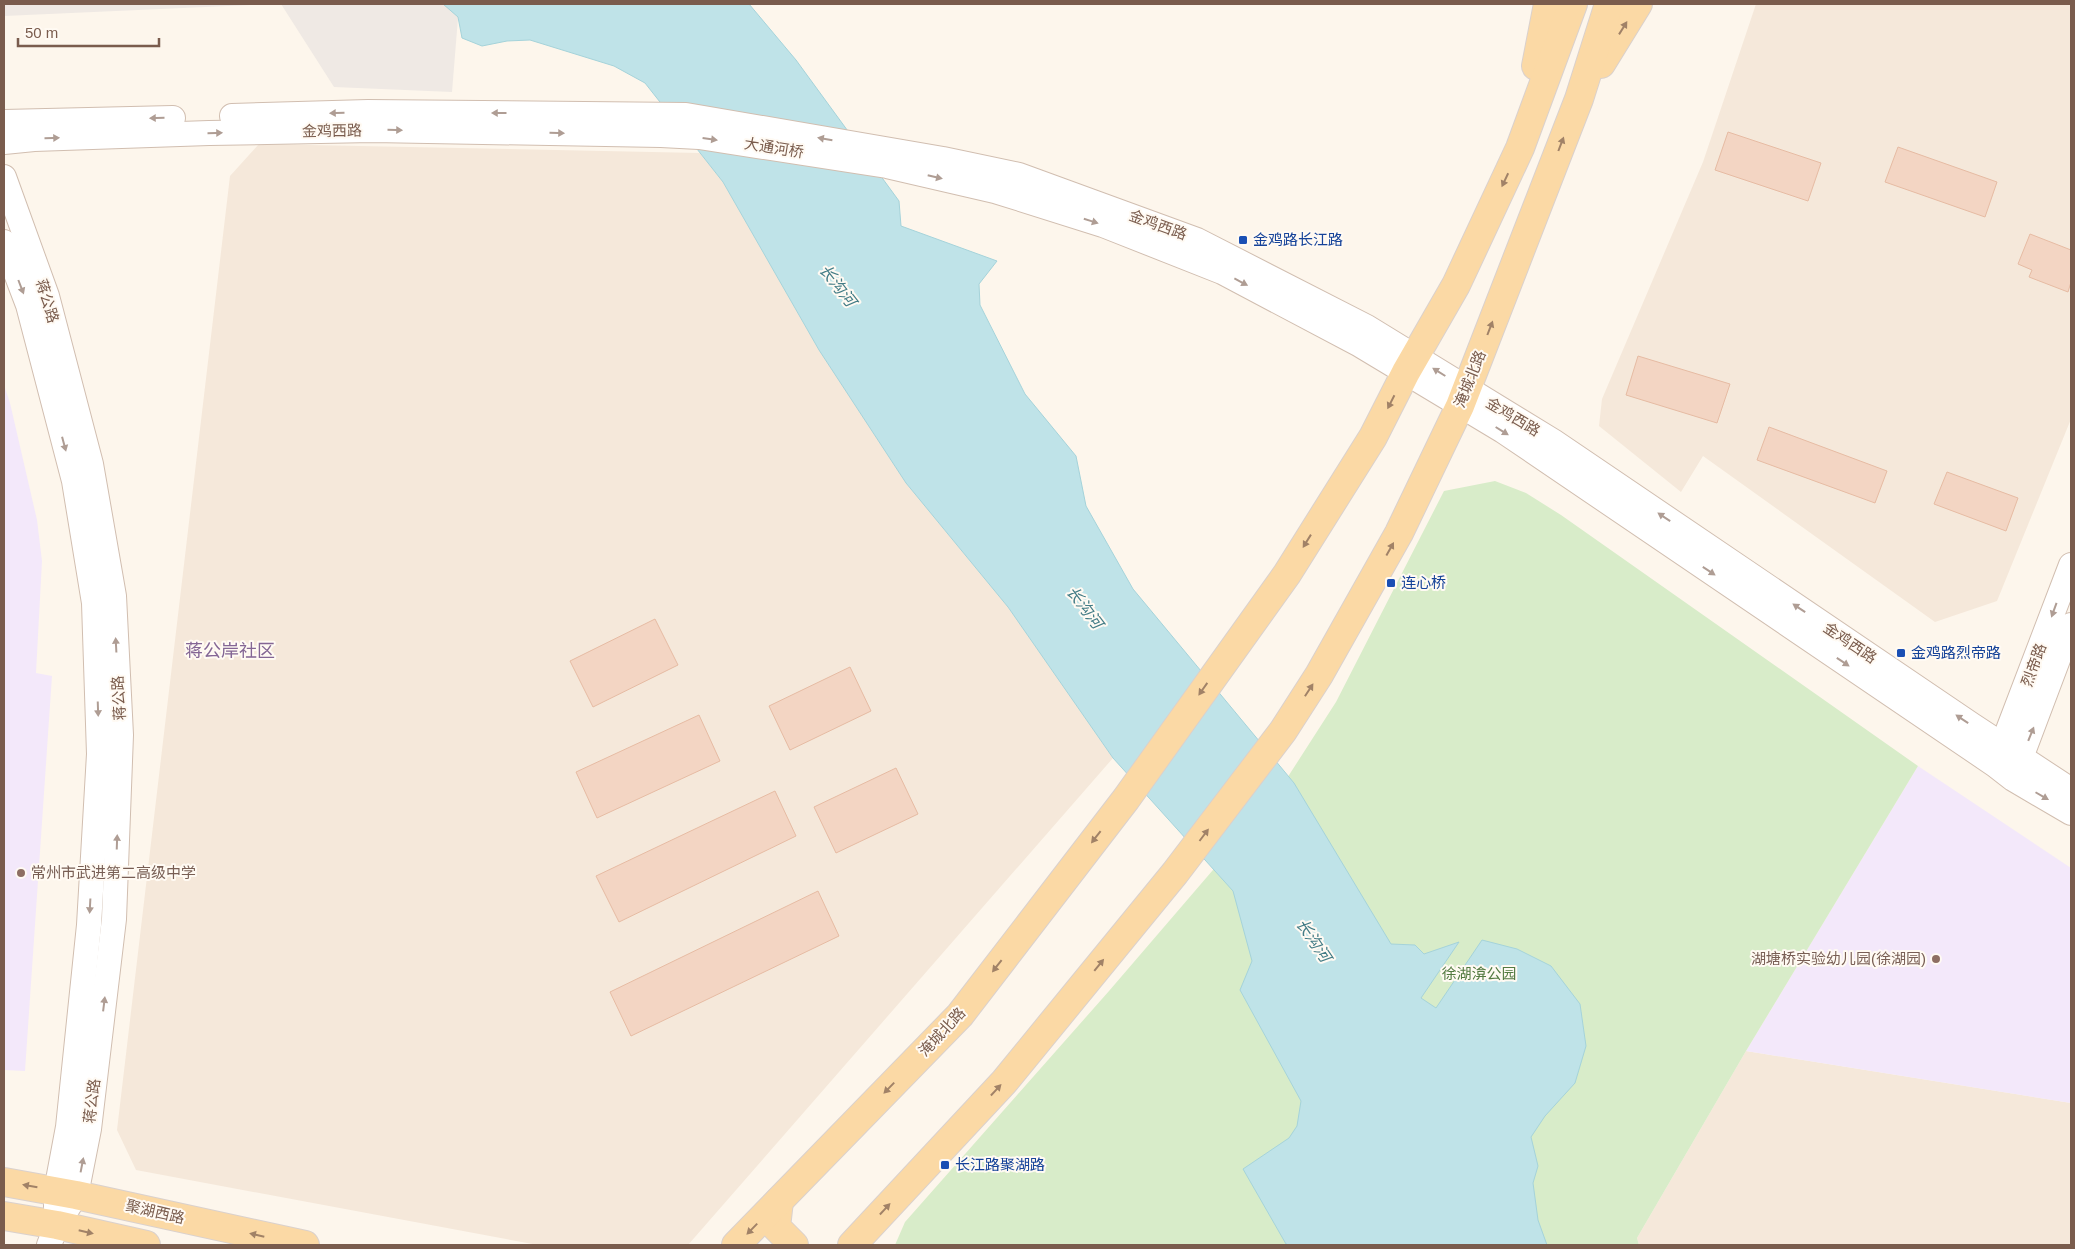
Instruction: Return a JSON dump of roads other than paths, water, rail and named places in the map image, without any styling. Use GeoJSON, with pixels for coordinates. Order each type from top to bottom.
{"type":"FeatureCollection","features":[{"type":"Feature","properties":{"kind":"main road"},"geometry":{"type":"LineString","coordinates":[[1520,148],[1548,4]]}},
{"type":"Feature","properties":{"kind":"main road"},"geometry":{"type":"LineString","coordinates":[[1410,364],[1456,285],[1520,148],[1573,4]]}},
{"type":"Feature","properties":{"kind":"main road","name":"淹城北路"},"geometry":{"type":"LineString","coordinates":[[852,1245],[1004,1082],[1175,873],[1283,731],[1319,676],[1399,533],[1463,398],[1579,99],[1609,4]]}},
{"type":"Feature","properties":{"kind":"main road"},"geometry":{"type":"LineString","coordinates":[[1579,99],[1638,4]]}},
{"type":"Feature","properties":{"kind":"main road","name":"淹城北路"},"geometry":{"type":"LineString","coordinates":[[736,1245],[960,1015],[1126,799],[1287,574],[1373,437],[1410,364]]}},
{"type":"Feature","properties":{"kind":"main road","name":"聚湖西路"},"geometry":{"type":"LineString","coordinates":[[4,1182],[66,1193],[305,1245]]}},
{"type":"Feature","properties":{"kind":"main road"},"geometry":{"type":"LineString","coordinates":[[779,1201],[776,1228],[794,1245]]}},
{"type":"Feature","properties":{"kind":"main road"},"geometry":{"type":"LineString","coordinates":[[4,1216],[53,1235],[146,1245]]}},
{"type":"Feature","properties":{"kind":"street","name":"金鸡西路"},"geometry":{"type":"LineString","coordinates":[[4,122],[368,112],[653,114]]}},
{"type":"Feature","properties":{"kind":"street","name":"大通河桥"},"geometry":{"type":"LineString","coordinates":[[653,114],[686,115],[880,157]]}},
{"type":"Feature","properties":{"kind":"street","name":"金鸡西路"},"geometry":{"type":"LineString","coordinates":[[4,142],[34,139],[199,133],[373,130],[661,135]]}},
{"type":"Feature","properties":{"kind":"street","name":"大通河桥"},"geometry":{"type":"LineString","coordinates":[[661,135],[700,137],[880,157]]}},
{"type":"Feature","properties":{"kind":"street","name":"金鸡西路"},"geometry":{"type":"LineString","coordinates":[[880,157],[943,158],[1019,175],[1198,240],[1367,328],[1410,364],[1463,398],[1503,430],[2008,762],[2071,813]]}},
{"type":"Feature","properties":{"kind":"street","name":"蒋公路"},"geometry":{"type":"LineString","coordinates":[[4,177],[47,296],[89,454],[114,596],[121,735],[114,919],[89,1129],[53,1235]]}},
{"type":"Feature","properties":{"kind":"street","name":"蒋公路"},"geometry":{"type":"LineString","coordinates":[[4,242],[28,305],[74,481],[94,603],[99,754],[89,925],[68,1128],[66,1193]]}},
{"type":"Feature","properties":{"kind":"street","name":"烈帝路"},"geometry":{"type":"LineString","coordinates":[[2008,762],[2071,565]]}},
{"type":"Feature","properties":{"kind":"street","name":"烈帝路"},"geometry":{"type":"LineString","coordinates":[[2008,762],[2071,625]]}},
{"type":"Feature","properties":{"kind":"street","name":"金鸡西路"},"geometry":{"type":"LineString","coordinates":[[2008,762],[2071,790]]}},
{"type":"Feature","properties":{"kind":"water","name":"长沟河"},"geometry":{"type":"Polygon","coordinates":[[[443,4],[749,4],[796,60],[899,201],[901,226],[997,261],[979,284],[980,305],[1025,394],[1076,456],[1086,506],[1133,589],[1294,783],[1391,944],[1415,945],[1424,954],[1459,942],[1421,998],[1436,1008],[1482,940],[1517,949],[1551,966],[1580,1004],[1586,1046],[1575,1083],[1545,1116],[1531,1137],[1538,1166],[1533,1183],[1538,1220],[1547,1245],[1286,1244],[1243,1169],[1289,1138],[1297,1126],[1301,1101],[1240,990],[1252,961],[1233,891],[1113,758],[1008,607],[906,483],[819,350],[723,182],[645,83],[614,66],[530,40],[507,41],[482,46],[462,38],[458,17],[443,4]]]}},
{"type":"Feature","properties":{"kind":"place","name":"金鸡路长江路"},"geometry":{"type":"Point","coordinates":[1243,240]}},
{"type":"Feature","properties":{"kind":"place","name":"连心桥"},"geometry":{"type":"Point","coordinates":[1391,583]}},
{"type":"Feature","properties":{"kind":"place","name":"金鸡路烈帝路"},"geometry":{"type":"Point","coordinates":[1901,653]}},
{"type":"Feature","properties":{"kind":"place","name":"常州市武进第二高级中学"},"geometry":{"type":"Point","coordinates":[21,873]}},
{"type":"Feature","properties":{"kind":"place","name":"湖塘桥实验幼儿园(徐湖园)"},"geometry":{"type":"Point","coordinates":[1936,959]}},
{"type":"Feature","properties":{"kind":"place","name":"长江路聚湖路"},"geometry":{"type":"Point","coordinates":[945,1165]}},
{"type":"Feature","properties":{"kind":"district","name":"蒋公岸社区"},"geometry":{"type":"Point","coordinates":[230,651]}},
{"type":"Feature","properties":{"kind":"park label","name":"徐湖渰公园"},"geometry":{"type":"Point","coordinates":[1479,974]}}]}
